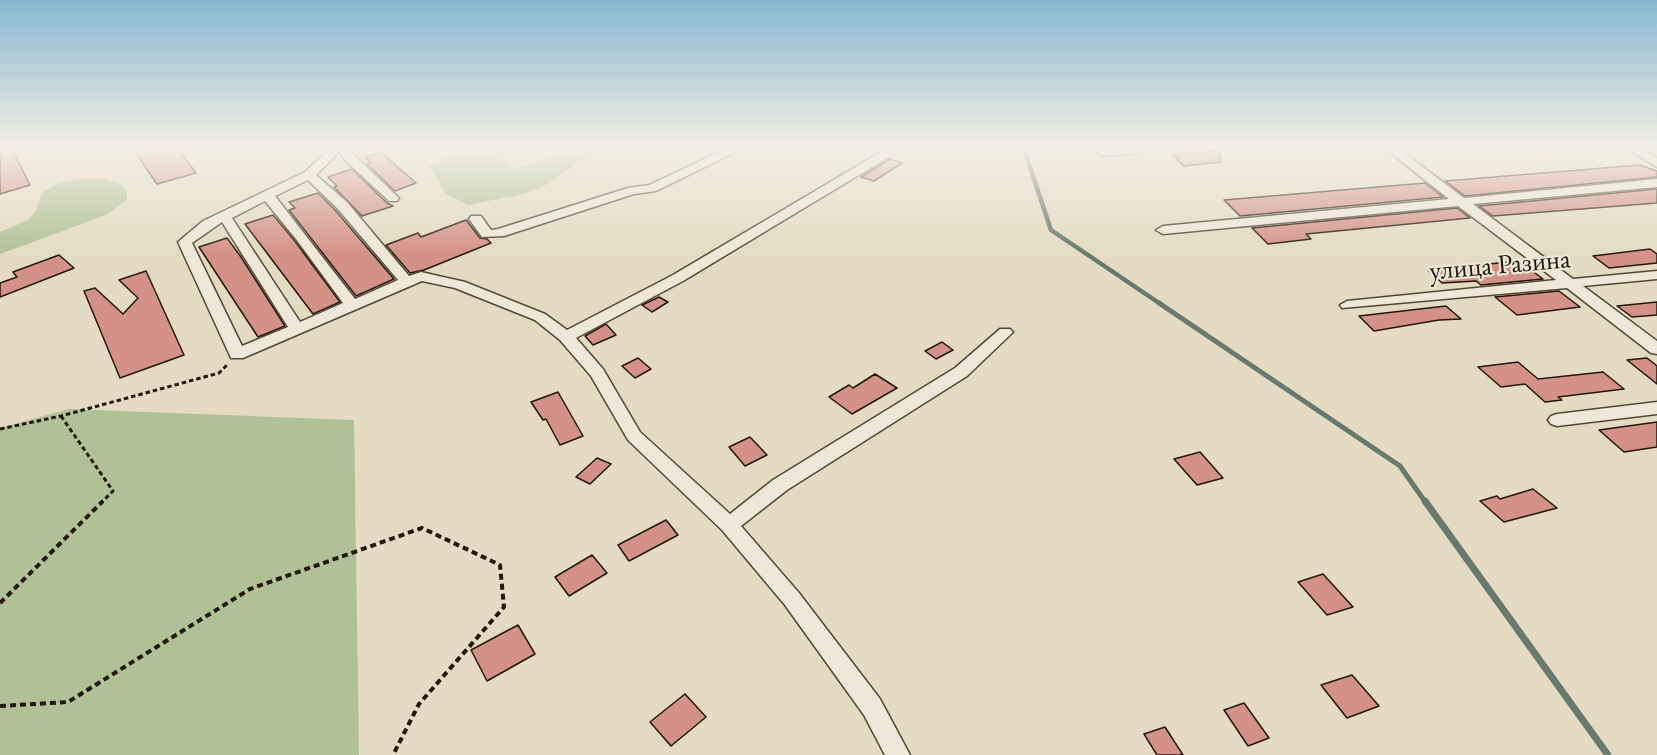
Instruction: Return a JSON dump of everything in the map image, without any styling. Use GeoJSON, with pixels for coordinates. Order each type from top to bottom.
{"type":"FeatureCollection","features":[{"type":"Feature","properties":{"kind":"street"},"geometry":{"type":"LineString","coordinates":[[290,184],[208,224],[185,242],[225,323],[237,354],[421,276],[460,285],[540,317],[566,337],[597,373],[634,436],[729,525],[792,599],[872,707],[898,755]]}},
{"type":"Feature","properties":{"kind":"street"},"geometry":{"type":"LineString","coordinates":[[319,184],[342,205],[407,282]]}},
{"type":"Feature","properties":{"kind":"street"},"geometry":{"type":"LineString","coordinates":[[378,184],[393,198]]}},
{"type":"Feature","properties":{"kind":"street"},"geometry":{"type":"LineString","coordinates":[[476,219],[487,234],[499,233],[660,184]]}},
{"type":"Feature","properties":{"kind":"street"},"geometry":{"type":"LineString","coordinates":[[566,337],[678,278],[835,184]]}},
{"type":"Feature","properties":{"kind":"street"},"geometry":{"type":"LineString","coordinates":[[1437,184],[1657,349]]}},
{"type":"Feature","properties":{"kind":"street"},"geometry":{"type":"LineString","coordinates":[[1164,230],[1644,184]]}},
{"type":"Feature","properties":{"kind":"street"},"geometry":{"type":"LineString","coordinates":[[267,195],[301,236],[352,305]]}},
{"type":"Feature","properties":{"kind":"street"},"geometry":{"type":"LineString","coordinates":[[224,216],[297,329]]}},
{"type":"Feature","properties":{"kind":"street","name":"улица Разина"},"geometry":{"type":"LineString","coordinates":[[1347,305],[1574,285],[1657,275]]}},
{"type":"Feature","properties":{"kind":"street"},"geometry":{"type":"LineString","coordinates":[[729,525],[780,486],[961,372],[1005,332]]}},
{"type":"Feature","properties":{"kind":"street"},"geometry":{"type":"LineString","coordinates":[[1557,420],[1657,408]]}},
{"type":"Feature","properties":{"kind":"path"},"geometry":{"type":"LineString","coordinates":[[0,429],[61,416],[219,372],[237,354]]}},
{"type":"Feature","properties":{"kind":"path"},"geometry":{"type":"LineString","coordinates":[[0,603],[113,490],[61,416]]}},
{"type":"Feature","properties":{"kind":"path"},"geometry":{"type":"LineString","coordinates":[[0,705],[68,702],[250,589],[422,528],[500,565],[504,607],[419,704],[393,755]]}},
{"type":"Feature","properties":{"kind":"green space"},"geometry":{"type":"Polygon","coordinates":[[[57,184],[120,184],[127,192],[127,200],[106,215],[0,254],[0,232],[28,220],[36,211],[41,193],[57,184]]]}},
{"type":"Feature","properties":{"kind":"green space"},"geometry":{"type":"Polygon","coordinates":[[[440,184],[547,184],[524,194],[468,205],[446,194],[440,184]]]}},
{"type":"Feature","properties":{"kind":"green space"},"geometry":{"type":"Polygon","coordinates":[[[69,409],[354,420],[359,755],[0,755],[0,428],[69,409]]]}},
{"type":"Feature","properties":{"kind":"building"},"geometry":{"type":"Polygon","coordinates":[[[0,184],[30,185],[0,194],[0,184]]]}},
{"type":"Feature","properties":{"kind":"building"},"geometry":{"type":"Polygon","coordinates":[[[335,184],[368,184],[393,206],[362,216],[334,187],[337,186],[335,184]]]}},
{"type":"Feature","properties":{"kind":"building"},"geometry":{"type":"Polygon","coordinates":[[[388,184],[413,184],[395,191],[388,184]]]}},
{"type":"Feature","properties":{"kind":"building"},"geometry":{"type":"Polygon","coordinates":[[[1410,184],[1427,184],[1443,197],[1240,216],[1224,200],[1410,184]]]}},
{"type":"Feature","properties":{"kind":"building"},"geometry":{"type":"Polygon","coordinates":[[[1449,184],[1584,184],[1465,196],[1449,184]]]}},
{"type":"Feature","properties":{"kind":"building"},"geometry":{"type":"Polygon","coordinates":[[[1657,189],[1657,203],[1493,216],[1479,206],[1657,189]]]}},
{"type":"Feature","properties":{"kind":"building"},"geometry":{"type":"Polygon","coordinates":[[[318,193],[394,279],[356,296],[289,210],[295,208],[289,202],[318,193]]]}},
{"type":"Feature","properties":{"kind":"building"},"geometry":{"type":"Polygon","coordinates":[[[1457,208],[1470,218],[1306,234],[1311,239],[1268,244],[1252,228],[1457,208]]]}},
{"type":"Feature","properties":{"kind":"building"},"geometry":{"type":"Polygon","coordinates":[[[273,215],[340,302],[313,314],[245,224],[273,215]]]}},
{"type":"Feature","properties":{"kind":"building"},"geometry":{"type":"Polygon","coordinates":[[[466,220],[480,238],[487,239],[491,243],[424,270],[410,273],[386,245],[418,233],[421,237],[466,220]]]}},
{"type":"Feature","properties":{"kind":"building"},"geometry":{"type":"Polygon","coordinates":[[[227,238],[285,326],[258,337],[199,247],[227,238]]]}},
{"type":"Feature","properties":{"kind":"building"},"geometry":{"type":"Polygon","coordinates":[[[1650,249],[1657,254],[1657,263],[1609,268],[1593,256],[1650,249]]]}},
{"type":"Feature","properties":{"kind":"building"},"geometry":{"type":"Polygon","coordinates":[[[59,255],[74,268],[0,297],[0,283],[17,277],[13,272],[59,255]]]}},
{"type":"Feature","properties":{"kind":"building"},"geometry":{"type":"Polygon","coordinates":[[[1519,261],[1543,279],[1481,285],[1476,281],[1442,283],[1428,270],[1519,261]]]}},
{"type":"Feature","properties":{"kind":"building"},"geometry":{"type":"Polygon","coordinates":[[[146,271],[184,355],[120,378],[84,291],[95,288],[123,314],[138,298],[119,280],[146,271]]]}},
{"type":"Feature","properties":{"kind":"building"},"geometry":{"type":"Polygon","coordinates":[[[1559,291],[1580,307],[1517,315],[1495,297],[1559,291]]]}},
{"type":"Feature","properties":{"kind":"building"},"geometry":{"type":"Polygon","coordinates":[[[659,297],[668,302],[652,312],[642,305],[659,297]]]}},
{"type":"Feature","properties":{"kind":"building"},"geometry":{"type":"Polygon","coordinates":[[[1657,302],[1657,315],[1632,317],[1617,306],[1657,302]]]}},
{"type":"Feature","properties":{"kind":"building"},"geometry":{"type":"Polygon","coordinates":[[[1446,306],[1461,319],[1439,320],[1374,331],[1359,316],[1446,306]]]}},
{"type":"Feature","properties":{"kind":"building"},"geometry":{"type":"Polygon","coordinates":[[[606,324],[616,335],[593,345],[585,336],[606,324]]]}},
{"type":"Feature","properties":{"kind":"building"},"geometry":{"type":"Polygon","coordinates":[[[942,342],[953,350],[936,359],[925,351],[942,342]]]}},
{"type":"Feature","properties":{"kind":"building"},"geometry":{"type":"Polygon","coordinates":[[[638,358],[651,369],[635,378],[622,366],[638,358]]]}},
{"type":"Feature","properties":{"kind":"building"},"geometry":{"type":"Polygon","coordinates":[[[1647,358],[1657,366],[1657,384],[1627,360],[1647,358]]]}},
{"type":"Feature","properties":{"kind":"building"},"geometry":{"type":"Polygon","coordinates":[[[1518,362],[1538,379],[1603,372],[1624,389],[1558,397],[1562,400],[1545,402],[1525,384],[1501,387],[1478,367],[1518,362]]]}},
{"type":"Feature","properties":{"kind":"building"},"geometry":{"type":"Polygon","coordinates":[[[875,374],[897,388],[852,414],[829,397],[849,385],[853,388],[875,374]]]}},
{"type":"Feature","properties":{"kind":"building"},"geometry":{"type":"Polygon","coordinates":[[[558,392],[583,436],[560,445],[546,419],[543,420],[531,402],[558,392]]]}},
{"type":"Feature","properties":{"kind":"building"},"geometry":{"type":"Polygon","coordinates":[[[1657,422],[1657,447],[1624,452],[1599,430],[1657,422]]]}},
{"type":"Feature","properties":{"kind":"building"},"geometry":{"type":"Polygon","coordinates":[[[750,437],[767,455],[745,466],[729,447],[750,437]]]}},
{"type":"Feature","properties":{"kind":"building"},"geometry":{"type":"Polygon","coordinates":[[[1200,452],[1223,478],[1197,485],[1174,459],[1200,452]]]}},
{"type":"Feature","properties":{"kind":"building"},"geometry":{"type":"Polygon","coordinates":[[[597,458],[611,464],[590,484],[576,477],[597,458]]]}},
{"type":"Feature","properties":{"kind":"building"},"geometry":{"type":"Polygon","coordinates":[[[1533,489],[1557,508],[1504,522],[1480,501],[1497,496],[1500,499],[1533,489]]]}},
{"type":"Feature","properties":{"kind":"building"},"geometry":{"type":"Polygon","coordinates":[[[666,520],[678,535],[629,561],[618,545],[666,520]]]}},
{"type":"Feature","properties":{"kind":"building"},"geometry":{"type":"Polygon","coordinates":[[[592,555],[607,573],[569,596],[555,577],[592,555]]]}},
{"type":"Feature","properties":{"kind":"building"},"geometry":{"type":"Polygon","coordinates":[[[1323,574],[1353,607],[1327,615],[1298,582],[1323,574]]]}},
{"type":"Feature","properties":{"kind":"building"},"geometry":{"type":"Polygon","coordinates":[[[518,625],[535,654],[487,681],[471,650],[518,625]]]}},
{"type":"Feature","properties":{"kind":"building"},"geometry":{"type":"Polygon","coordinates":[[[1352,675],[1379,706],[1347,718],[1321,685],[1352,675]]]}},
{"type":"Feature","properties":{"kind":"building"},"geometry":{"type":"Polygon","coordinates":[[[685,694],[706,717],[671,746],[650,722],[685,694]]]}},
{"type":"Feature","properties":{"kind":"building"},"geometry":{"type":"Polygon","coordinates":[[[1244,703],[1269,738],[1248,746],[1224,710],[1244,703]]]}},
{"type":"Feature","properties":{"kind":"building"},"geometry":{"type":"Polygon","coordinates":[[[1165,727],[1183,755],[1157,755],[1144,734],[1165,727]]]}},
{"type":"Feature","properties":{"kind":"waterway"},"geometry":{"type":"LineString","coordinates":[[1036,184],[1051,230],[1162,305]]}},
{"type":"Feature","properties":{"kind":"waterway"},"geometry":{"type":"LineString","coordinates":[[1159,303],[1400,466],[1426,503]]}},
{"type":"Feature","properties":{"kind":"waterway"},"geometry":{"type":"LineString","coordinates":[[1425,501],[1608,755]]}}]}
